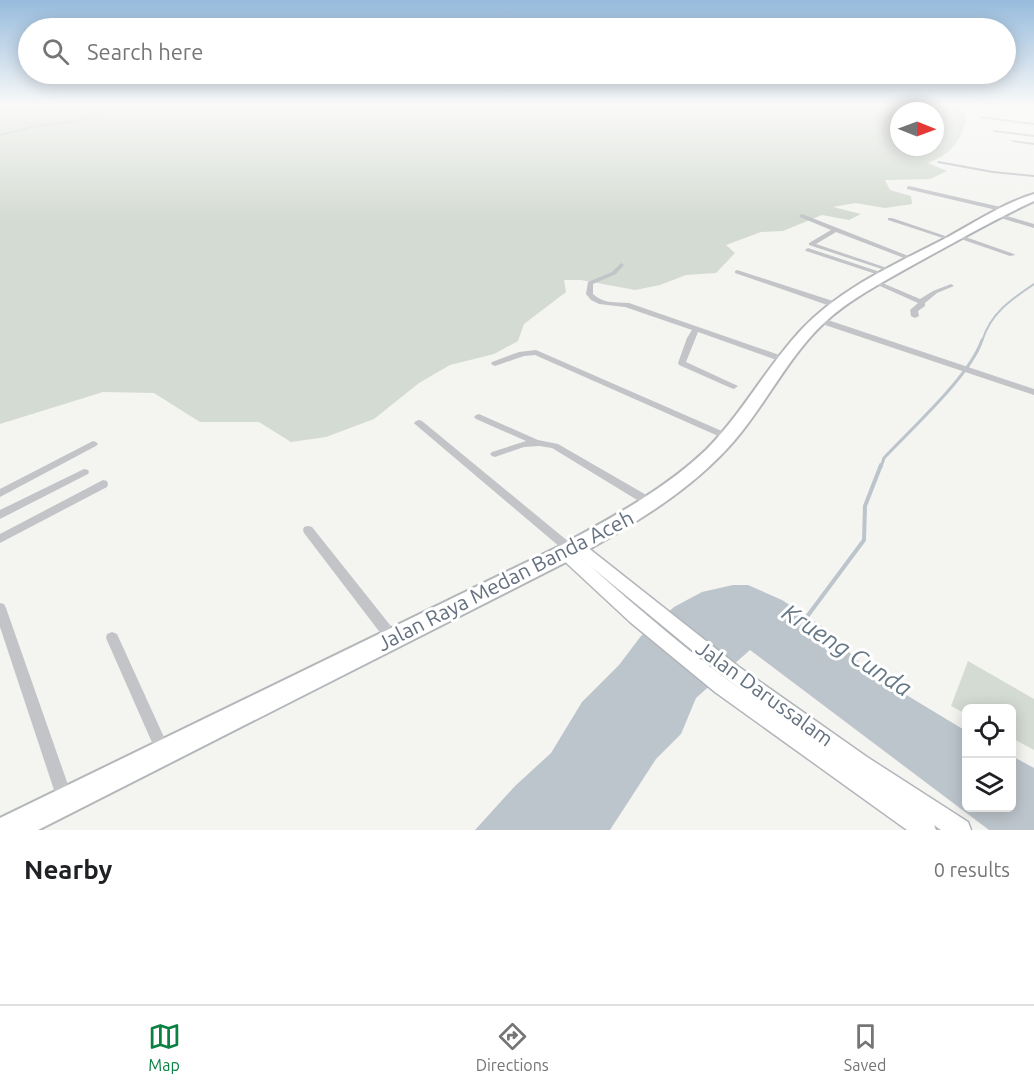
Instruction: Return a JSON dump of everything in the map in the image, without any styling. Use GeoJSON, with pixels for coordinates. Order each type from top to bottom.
{"type":"FeatureCollection","features":[{"type":"Feature","properties":{"kind":"highway","name":"Jalan Raya Medan Banda Aceh"},"geometry":{"type":"LineString","coordinates":[[7,830],[571,550],[651,503],[688,475],[729,436],[801,337],[847,296],[1000,212],[1034,197]]}},
{"type":"Feature","properties":{"kind":"street"},"geometry":{"type":"LineString","coordinates":[[939,162],[993,172],[1034,176]]}},
{"type":"Feature","properties":{"kind":"street"},"geometry":{"type":"LineString","coordinates":[[909,188],[1000,212],[1034,226]]}},
{"type":"Feature","properties":{"kind":"street"},"geometry":{"type":"LineString","coordinates":[[802,216],[914,260]]}},
{"type":"Feature","properties":{"kind":"street"},"geometry":{"type":"LineString","coordinates":[[890,219],[1012,255]]}},
{"type":"Feature","properties":{"kind":"street"},"geometry":{"type":"LineString","coordinates":[[836,230],[812,244],[883,276],[921,302]]}},
{"type":"Feature","properties":{"kind":"street"},"geometry":{"type":"LineString","coordinates":[[808,250],[883,276]]}},
{"type":"Feature","properties":{"kind":"street"},"geometry":{"type":"LineString","coordinates":[[621,265],[614,273],[590,283],[588,289],[593,298],[608,306],[626,304],[785,360]]}},
{"type":"Feature","properties":{"kind":"street"},"geometry":{"type":"LineString","coordinates":[[737,272],[836,305]]}},
{"type":"Feature","properties":{"kind":"street"},"geometry":{"type":"LineString","coordinates":[[915,316],[914,310],[922,304],[921,302],[935,292],[951,286]]}},
{"type":"Feature","properties":{"kind":"street"},"geometry":{"type":"LineString","coordinates":[[819,320],[1034,392]]}},
{"type":"Feature","properties":{"kind":"street"},"geometry":{"type":"LineString","coordinates":[[696,330],[689,339],[688,351],[682,363],[734,386]]}},
{"type":"Feature","properties":{"kind":"street"},"geometry":{"type":"LineString","coordinates":[[495,364],[522,354],[536,352],[729,436]]}},
{"type":"Feature","properties":{"kind":"street"},"geometry":{"type":"LineString","coordinates":[[479,417],[534,441],[555,446],[651,503]]}},
{"type":"Feature","properties":{"kind":"street"},"geometry":{"type":"LineString","coordinates":[[419,423],[571,550]]}},
{"type":"Feature","properties":{"kind":"street"},"geometry":{"type":"LineString","coordinates":[[495,454],[534,441]]}},
{"type":"Feature","properties":{"kind":"street"},"geometry":{"type":"LineString","coordinates":[[0,493],[93,444]]}},
{"type":"Feature","properties":{"kind":"street"},"geometry":{"type":"LineString","coordinates":[[0,515],[84,472]]}},
{"type":"Feature","properties":{"kind":"street"},"geometry":{"type":"LineString","coordinates":[[0,539],[103,484]]}},
{"type":"Feature","properties":{"kind":"street"},"geometry":{"type":"LineString","coordinates":[[308,530],[393,639]]}},
{"type":"Feature","properties":{"kind":"street","name":"Jalan Darussalam"},"geometry":{"type":"LineString","coordinates":[[571,550],[650,606],[727,680],[925,830]]}},
{"type":"Feature","properties":{"kind":"street","name":"Jalan Darussalam"},"geometry":{"type":"LineString","coordinates":[[571,550],[636,617],[727,680],[960,830]]}},
{"type":"Feature","properties":{"kind":"street"},"geometry":{"type":"LineString","coordinates":[[0,608],[66,801]]}},
{"type":"Feature","properties":{"kind":"street"},"geometry":{"type":"LineString","coordinates":[[112,638],[164,753]]}},
{"type":"Feature","properties":{"kind":"shaded area"},"geometry":{"type":"Polygon","coordinates":[[[0,144],[890,144],[890,156],[941,156],[928,163],[947,171],[930,179],[885,180],[890,190],[911,196],[912,204],[885,208],[855,203],[833,207],[861,214],[849,220],[822,215],[783,231],[761,232],[726,245],[735,253],[716,273],[686,275],[660,285],[635,290],[581,280],[564,280],[566,292],[524,324],[518,341],[494,354],[450,365],[419,383],[374,419],[326,437],[291,442],[259,422],[200,422],[154,393],[103,392],[0,424],[0,144]]]}},
{"type":"Feature","properties":{"kind":"shaded area"},"geometry":{"type":"Polygon","coordinates":[[[944,144],[956,144],[944,154],[944,144]]]}},
{"type":"Feature","properties":{"kind":"shaded area"},"geometry":{"type":"Polygon","coordinates":[[[968,661],[1034,699],[1034,750],[1016,740],[1016,704],[962,704],[962,712],[951,706],[968,661]]]}},
{"type":"Feature","properties":{"kind":"water","name":"Krueng Cunda"},"geometry":{"type":"Polygon","coordinates":[[[733,585],[748,585],[782,600],[826,629],[870,673],[962,729],[962,810],[750,650],[696,698],[681,734],[656,759],[610,830],[475,830],[515,786],[551,753],[582,702],[619,665],[641,636],[674,607],[702,592],[733,585]]]}},
{"type":"Feature","properties":{"kind":"water"},"geometry":{"type":"Polygon","coordinates":[[[1016,758],[1034,768],[1034,830],[989,830],[965,812],[1016,812],[1016,758]]]}},
{"type":"Feature","properties":{"kind":"waterway"},"geometry":{"type":"LineString","coordinates":[[982,341],[996,315],[1009,302],[1034,284]]}},
{"type":"Feature","properties":{"kind":"waterway"},"geometry":{"type":"LineString","coordinates":[[881,467],[884,458],[966,369],[982,340]]}},
{"type":"Feature","properties":{"kind":"waterway","name":"Krueng Cunda"},"geometry":{"type":"LineString","coordinates":[[806,618],[864,540],[865,506],[881,465]]}}]}
